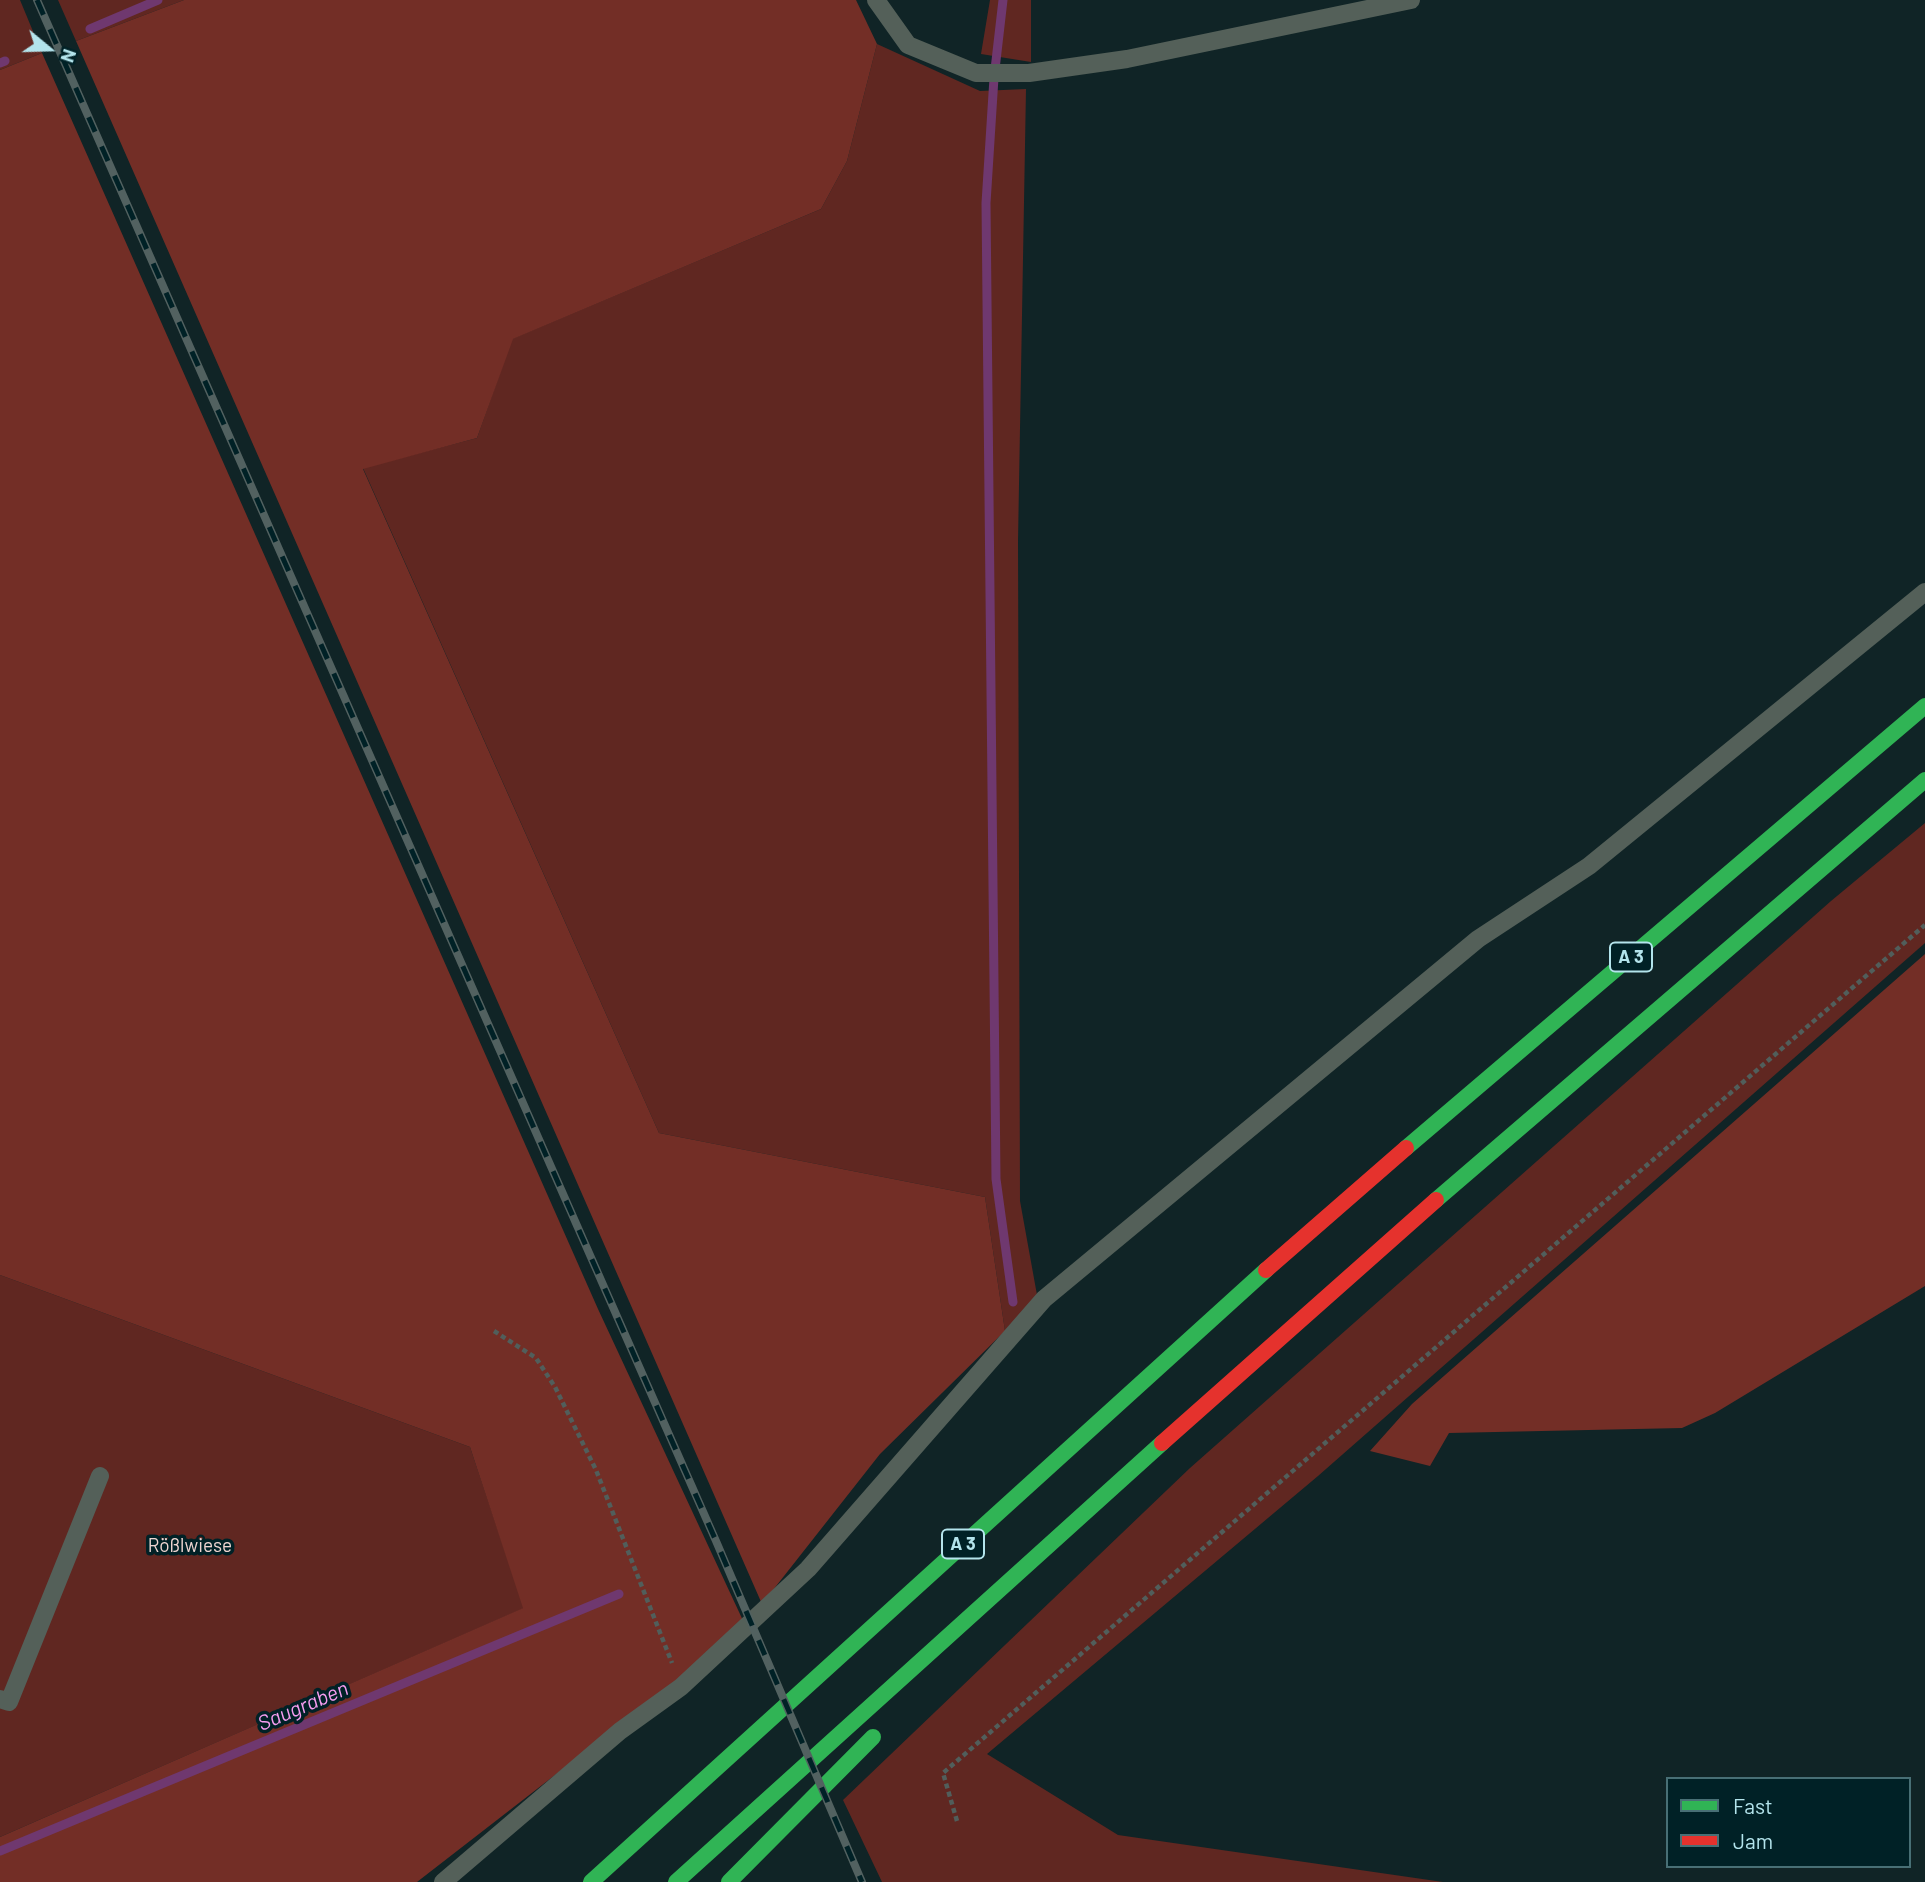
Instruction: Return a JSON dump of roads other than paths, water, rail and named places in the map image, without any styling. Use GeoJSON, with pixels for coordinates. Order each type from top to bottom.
{"type":"FeatureCollection","features":[{"type":"Feature","properties":{"kind":"highway","name":"A 3"},"geometry":{"type":"LineString","coordinates":[[591,1882],[1336,1207],[1925,706]]}},
{"type":"Feature","properties":{"kind":"highway"},"geometry":{"type":"LineString","coordinates":[[677,1882],[1320,1300],[1925,780]]}},
{"type":"Feature","properties":{"kind":"highway"},"geometry":{"type":"LineString","coordinates":[[933,1674],[956,1628]]}},
{"type":"Feature","properties":{"kind":"highway"},"geometry":{"type":"LineString","coordinates":[[729,1882],[890,1722]]}},
{"type":"Feature","properties":{"kind":"lane"},"geometry":{"type":"LineString","coordinates":[[876,0],[908,45],[976,73],[1029,73],[1127,59],[1411,0]]}},
{"type":"Feature","properties":{"kind":"lane"},"geometry":{"type":"LineString","coordinates":[[443,1882],[620,1731],[681,1687],[808,1569],[1044,1299],[1478,939],[1589,866],[1925,592]]}},
{"type":"Feature","properties":{"kind":"lane"},"geometry":{"type":"LineString","coordinates":[[0,1699],[9,1702],[100,1476]]}},
{"type":"Feature","properties":{"kind":"waterway"},"geometry":{"type":"LineString","coordinates":[[90,29],[158,0]]}},
{"type":"Feature","properties":{"kind":"waterway"},"geometry":{"type":"LineString","coordinates":[[1003,0],[994,78],[986,203],[996,1179],[1013,1302]]}},
{"type":"Feature","properties":{"kind":"waterway"},"geometry":{"type":"LineString","coordinates":[[0,63],[5,61]]}},
{"type":"Feature","properties":{"kind":"waterway","name":"Saugraben"},"geometry":{"type":"LineString","coordinates":[[0,1851],[619,1594]]}},
{"type":"Feature","properties":{"kind":"railway"},"geometry":{"type":"LineString","coordinates":[[37,0],[716,1541],[862,1882]]}},
{"type":"Feature","properties":{"kind":"park label","name":"Rößlwiese"},"geometry":{"type":"Point","coordinates":[190,1546]}}]}
